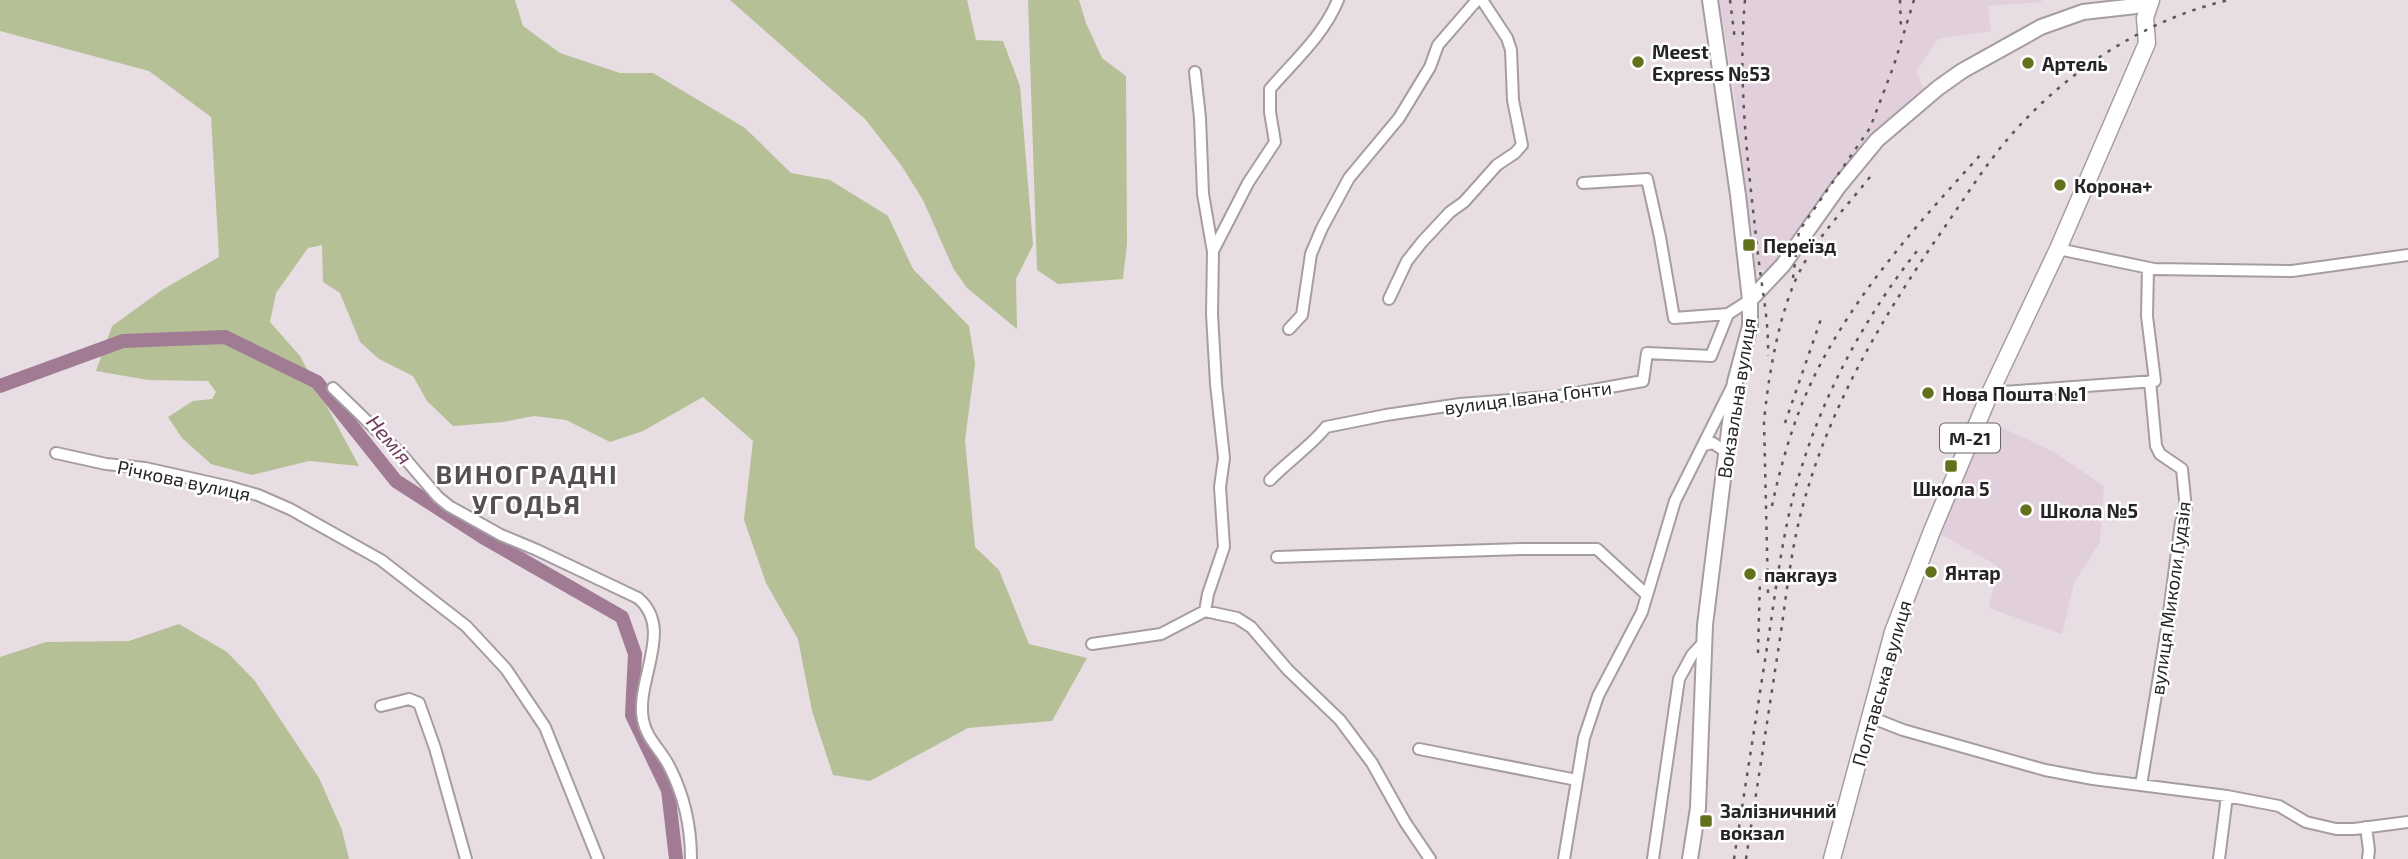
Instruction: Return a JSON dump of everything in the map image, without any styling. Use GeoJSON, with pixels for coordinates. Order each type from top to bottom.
{"type":"FeatureCollection","features":[{"type":"Feature","properties":{"kind":"highway","name":"Полтавська вулиця"},"geometry":{"type":"LineString","coordinates":[[1832,859],[1893,632],[1931,531],[1990,393],[2058,249],[2147,43],[2149,8]]}},
{"type":"Feature","properties":{"kind":"main road"},"geometry":{"type":"LineString","coordinates":[[1710,0],[1751,300]]}},
{"type":"Feature","properties":{"kind":"main road","name":"Вокзальна вулиця"},"geometry":{"type":"LineString","coordinates":[[2117,9],[2131,0]]}},
{"type":"Feature","properties":{"kind":"main road","name":"Вокзальна вулиця"},"geometry":{"type":"LineString","coordinates":[[1690,859],[1698,808],[1704,642],[1735,382],[1750,326],[1751,300],[1783,265],[1839,186],[1877,140],[1938,88],[1962,71],[2040,27],[2083,12],[2136,6],[2149,8]]}},
{"type":"Feature","properties":{"kind":"main road"},"geometry":{"type":"LineString","coordinates":[[2117,9],[2149,8]]}},
{"type":"Feature","properties":{"kind":"main road","name":"Вокзальна вулиця"},"geometry":{"type":"LineString","coordinates":[[1685,859],[1699,770]]}},
{"type":"Feature","properties":{"kind":"street"},"geometry":{"type":"LineString","coordinates":[[1213,251],[1248,184],[1275,142],[1270,112],[1270,89],[1321,33],[1338,0]]}},
{"type":"Feature","properties":{"kind":"street"},"geometry":{"type":"LineString","coordinates":[[1289,329],[1302,315],[1311,254],[1349,178],[1399,118],[1430,67],[1438,45],[1477,0]]}},
{"type":"Feature","properties":{"kind":"street"},"geometry":{"type":"LineString","coordinates":[[1389,299],[1407,261],[1422,242],[1450,212],[1464,202],[1497,165],[1522,145],[1513,100],[1511,50],[1507,38],[1482,0]]}},
{"type":"Feature","properties":{"kind":"street"},"geometry":{"type":"LineString","coordinates":[[1195,72],[1203,194],[1213,251],[1212,314],[1224,458],[1220,487],[1224,547],[1205,611]]}},
{"type":"Feature","properties":{"kind":"street"},"geometry":{"type":"LineString","coordinates":[[1583,183],[1647,179],[1674,318],[1728,314],[1751,300]]}},
{"type":"Feature","properties":{"kind":"street"},"geometry":{"type":"LineString","coordinates":[[2058,249],[2148,268],[2292,271],[2408,255]]}},
{"type":"Feature","properties":{"kind":"street","name":"вулиця Миколи Гудзія"},"geometry":{"type":"LineString","coordinates":[[2141,785],[2181,522],[2186,509],[2182,469],[2160,454],[2156,446],[2147,316],[2148,268]]}},
{"type":"Feature","properties":{"kind":"street","name":"вулиця Івана Гонти"},"geometry":{"type":"LineString","coordinates":[[1270,480],[1326,427],[1460,404],[1560,396],[1643,381],[1647,353],[1712,356],[1728,314]]}},
{"type":"Feature","properties":{"kind":"street"},"geometry":{"type":"LineString","coordinates":[[1990,393],[2153,381]]}},
{"type":"Feature","properties":{"kind":"street"},"geometry":{"type":"LineString","coordinates":[[1564,859],[1584,738],[1598,696],[1642,611],[1675,501],[1735,382]]}},
{"type":"Feature","properties":{"kind":"street"},"geometry":{"type":"LineString","coordinates":[[333,388],[402,455],[449,506],[501,535],[638,598],[649,607],[654,633],[642,706],[643,721],[649,737],[669,765],[681,799],[691,832],[691,859]]}},
{"type":"Feature","properties":{"kind":"street"},"geometry":{"type":"LineString","coordinates":[[1703,444],[1713,443],[1726,452]]}},
{"type":"Feature","properties":{"kind":"street","name":"Річкова вулиця"},"geometry":{"type":"LineString","coordinates":[[56,453],[106,464],[145,468],[258,495],[290,509],[381,560],[466,626],[506,669],[545,727],[598,859]]}},
{"type":"Feature","properties":{"kind":"street"},"geometry":{"type":"LineString","coordinates":[[1277,557],[1597,549],[1647,595]]}},
{"type":"Feature","properties":{"kind":"street"},"geometry":{"type":"LineString","coordinates":[[1092,645],[1161,634],[1205,611],[1237,618],[1251,627],[1288,670],[1340,720],[1372,763],[1405,822],[1430,859]]}},
{"type":"Feature","properties":{"kind":"street","name":"Вокзальна вулиця"},"geometry":{"type":"LineString","coordinates":[[1653,859],[1679,679],[1692,656],[1704,642]]}},
{"type":"Feature","properties":{"kind":"street"},"geometry":{"type":"LineString","coordinates":[[381,706],[409,699],[419,703],[435,748],[466,859]]}},
{"type":"Feature","properties":{"kind":"street"},"geometry":{"type":"LineString","coordinates":[[1870,716],[1903,730],[2045,770],[2279,806],[2306,822],[2336,829],[2408,822]]}},
{"type":"Feature","properties":{"kind":"street"},"geometry":{"type":"LineString","coordinates":[[1419,749],[1577,780]]}},
{"type":"Feature","properties":{"kind":"street"},"geometry":{"type":"LineString","coordinates":[[2219,859],[2227,796]]}},
{"type":"Feature","properties":{"kind":"street"},"geometry":{"type":"LineString","coordinates":[[2366,827],[2368,859]]}},
{"type":"Feature","properties":{"kind":"shaded area"},"geometry":{"type":"Polygon","coordinates":[[[1719,0],[2042,2],[1988,6],[1991,31],[1938,39],[1916,71],[1924,90],[1880,129],[1779,267],[1754,271],[1733,83],[1719,0]]]}},
{"type":"Feature","properties":{"kind":"shaded area","name":"Школа №5"},"geometry":{"type":"Polygon","coordinates":[[[1988,421],[2054,452],[2104,486],[2100,542],[2074,583],[2062,634],[1989,608],[1998,566],[1940,534],[1988,421]]]}},
{"type":"Feature","properties":{"kind":"green space"},"geometry":{"type":"Polygon","coordinates":[[[0,0],[515,0],[523,26],[560,53],[620,73],[653,73],[745,128],[791,173],[830,180],[888,216],[913,269],[969,326],[975,364],[965,440],[975,547],[999,570],[1029,644],[1087,658],[1052,721],[968,728],[870,781],[833,775],[812,711],[798,639],[766,583],[744,520],[753,441],[703,397],[643,431],[610,442],[566,420],[534,416],[503,422],[453,426],[427,401],[413,376],[379,359],[360,342],[340,293],[323,282],[322,245],[308,248],[276,293],[270,322],[300,356],[359,466],[309,461],[252,475],[211,464],[182,438],[168,417],[193,401],[212,399],[216,392],[208,381],[148,380],[96,371],[112,326],[162,290],[219,257],[211,117],[149,71],[0,31],[0,0]]]}},
{"type":"Feature","properties":{"kind":"green space"},"geometry":{"type":"Polygon","coordinates":[[[730,0],[967,0],[976,40],[1003,41],[1020,86],[1033,245],[1016,279],[1017,329],[967,288],[953,268],[923,200],[901,165],[865,119],[730,0]]]}},
{"type":"Feature","properties":{"kind":"green space"},"geometry":{"type":"Polygon","coordinates":[[[1028,0],[1079,0],[1102,58],[1126,76],[1127,244],[1123,279],[1058,284],[1037,270],[1028,0]]]}},
{"type":"Feature","properties":{"kind":"green space"},"geometry":{"type":"Polygon","coordinates":[[[179,624],[227,652],[255,681],[319,778],[342,830],[349,859],[0,859],[0,657],[46,642],[129,641],[179,624]]]}},
{"type":"Feature","properties":{"kind":"waterway","name":"Немія"},"geometry":{"type":"LineString","coordinates":[[0,386],[123,341],[225,337],[317,382],[396,481],[486,539],[622,617],[635,654],[632,715],[668,790],[676,859]]}},
{"type":"Feature","properties":{"kind":"railway"},"geometry":{"type":"LineString","coordinates":[[1730,0],[1735,40]]}},
{"type":"Feature","properties":{"kind":"railway"},"geometry":{"type":"LineString","coordinates":[[1745,0],[1742,64],[1745,128],[1768,356]]}},
{"type":"Feature","properties":{"kind":"railway"},"geometry":{"type":"LineString","coordinates":[[1900,0],[1901,28]]}},
{"type":"Feature","properties":{"kind":"railway"},"geometry":{"type":"LineString","coordinates":[[1793,278],[1799,231],[1870,128],[1894,65],[1914,0]]}},
{"type":"Feature","properties":{"kind":"railway"},"geometry":{"type":"LineString","coordinates":[[1746,859],[1798,526],[1826,437],[1857,369],[1894,304],[1981,173],[2034,111],[2083,68],[2110,50],[2168,20],[2229,0]]}},
{"type":"Feature","properties":{"kind":"railway"},"geometry":{"type":"LineString","coordinates":[[1772,506],[1793,428],[1811,383],[1846,320],[1889,261],[1984,151]]}},
{"type":"Feature","properties":{"kind":"railway"},"geometry":{"type":"LineString","coordinates":[[1768,593],[1764,422],[1781,321],[1794,283],[1809,255],[1870,177]]}},
{"type":"Feature","properties":{"kind":"railway"},"geometry":{"type":"LineString","coordinates":[[1734,859],[1779,567],[1796,486],[1823,409],[1850,353],[1881,300],[1917,251]]}},
{"type":"Feature","properties":{"kind":"railway"},"geometry":{"type":"LineString","coordinates":[[1785,423],[1821,319]]}},
{"type":"Feature","properties":{"kind":"railway"},"geometry":{"type":"LineString","coordinates":[[1758,653],[1760,579]]}},
{"type":"Feature","properties":{"kind":"place","name":"Meest Express №53"},"geometry":{"type":"Point","coordinates":[1638,62]}},
{"type":"Feature","properties":{"kind":"place","name":"Артель"},"geometry":{"type":"Point","coordinates":[2028,63]}},
{"type":"Feature","properties":{"kind":"place","name":"Корона+"},"geometry":{"type":"Point","coordinates":[2060,185]}},
{"type":"Feature","properties":{"kind":"place","name":"Переїзд"},"geometry":{"type":"Point","coordinates":[1749,245]}},
{"type":"Feature","properties":{"kind":"place","name":"Нова Пошта №1"},"geometry":{"type":"Point","coordinates":[1928,393]}},
{"type":"Feature","properties":{"kind":"place","name":"Школа 5"},"geometry":{"type":"Point","coordinates":[1951,466]}},
{"type":"Feature","properties":{"kind":"place","name":"Школа №5"},"geometry":{"type":"Point","coordinates":[2026,510]}},
{"type":"Feature","properties":{"kind":"place","name":"Янтар"},"geometry":{"type":"Point","coordinates":[1931,572]}},
{"type":"Feature","properties":{"kind":"place","name":"пакгауз"},"geometry":{"type":"Point","coordinates":[1750,574]}},
{"type":"Feature","properties":{"kind":"place","name":"Залізничний вокзал"},"geometry":{"type":"Point","coordinates":[1706,821]}},
{"type":"Feature","properties":{"kind":"district","name":"ВИНОГРАДНІ УГОДЬЯ"},"geometry":{"type":"Point","coordinates":[527,488]}}]}
